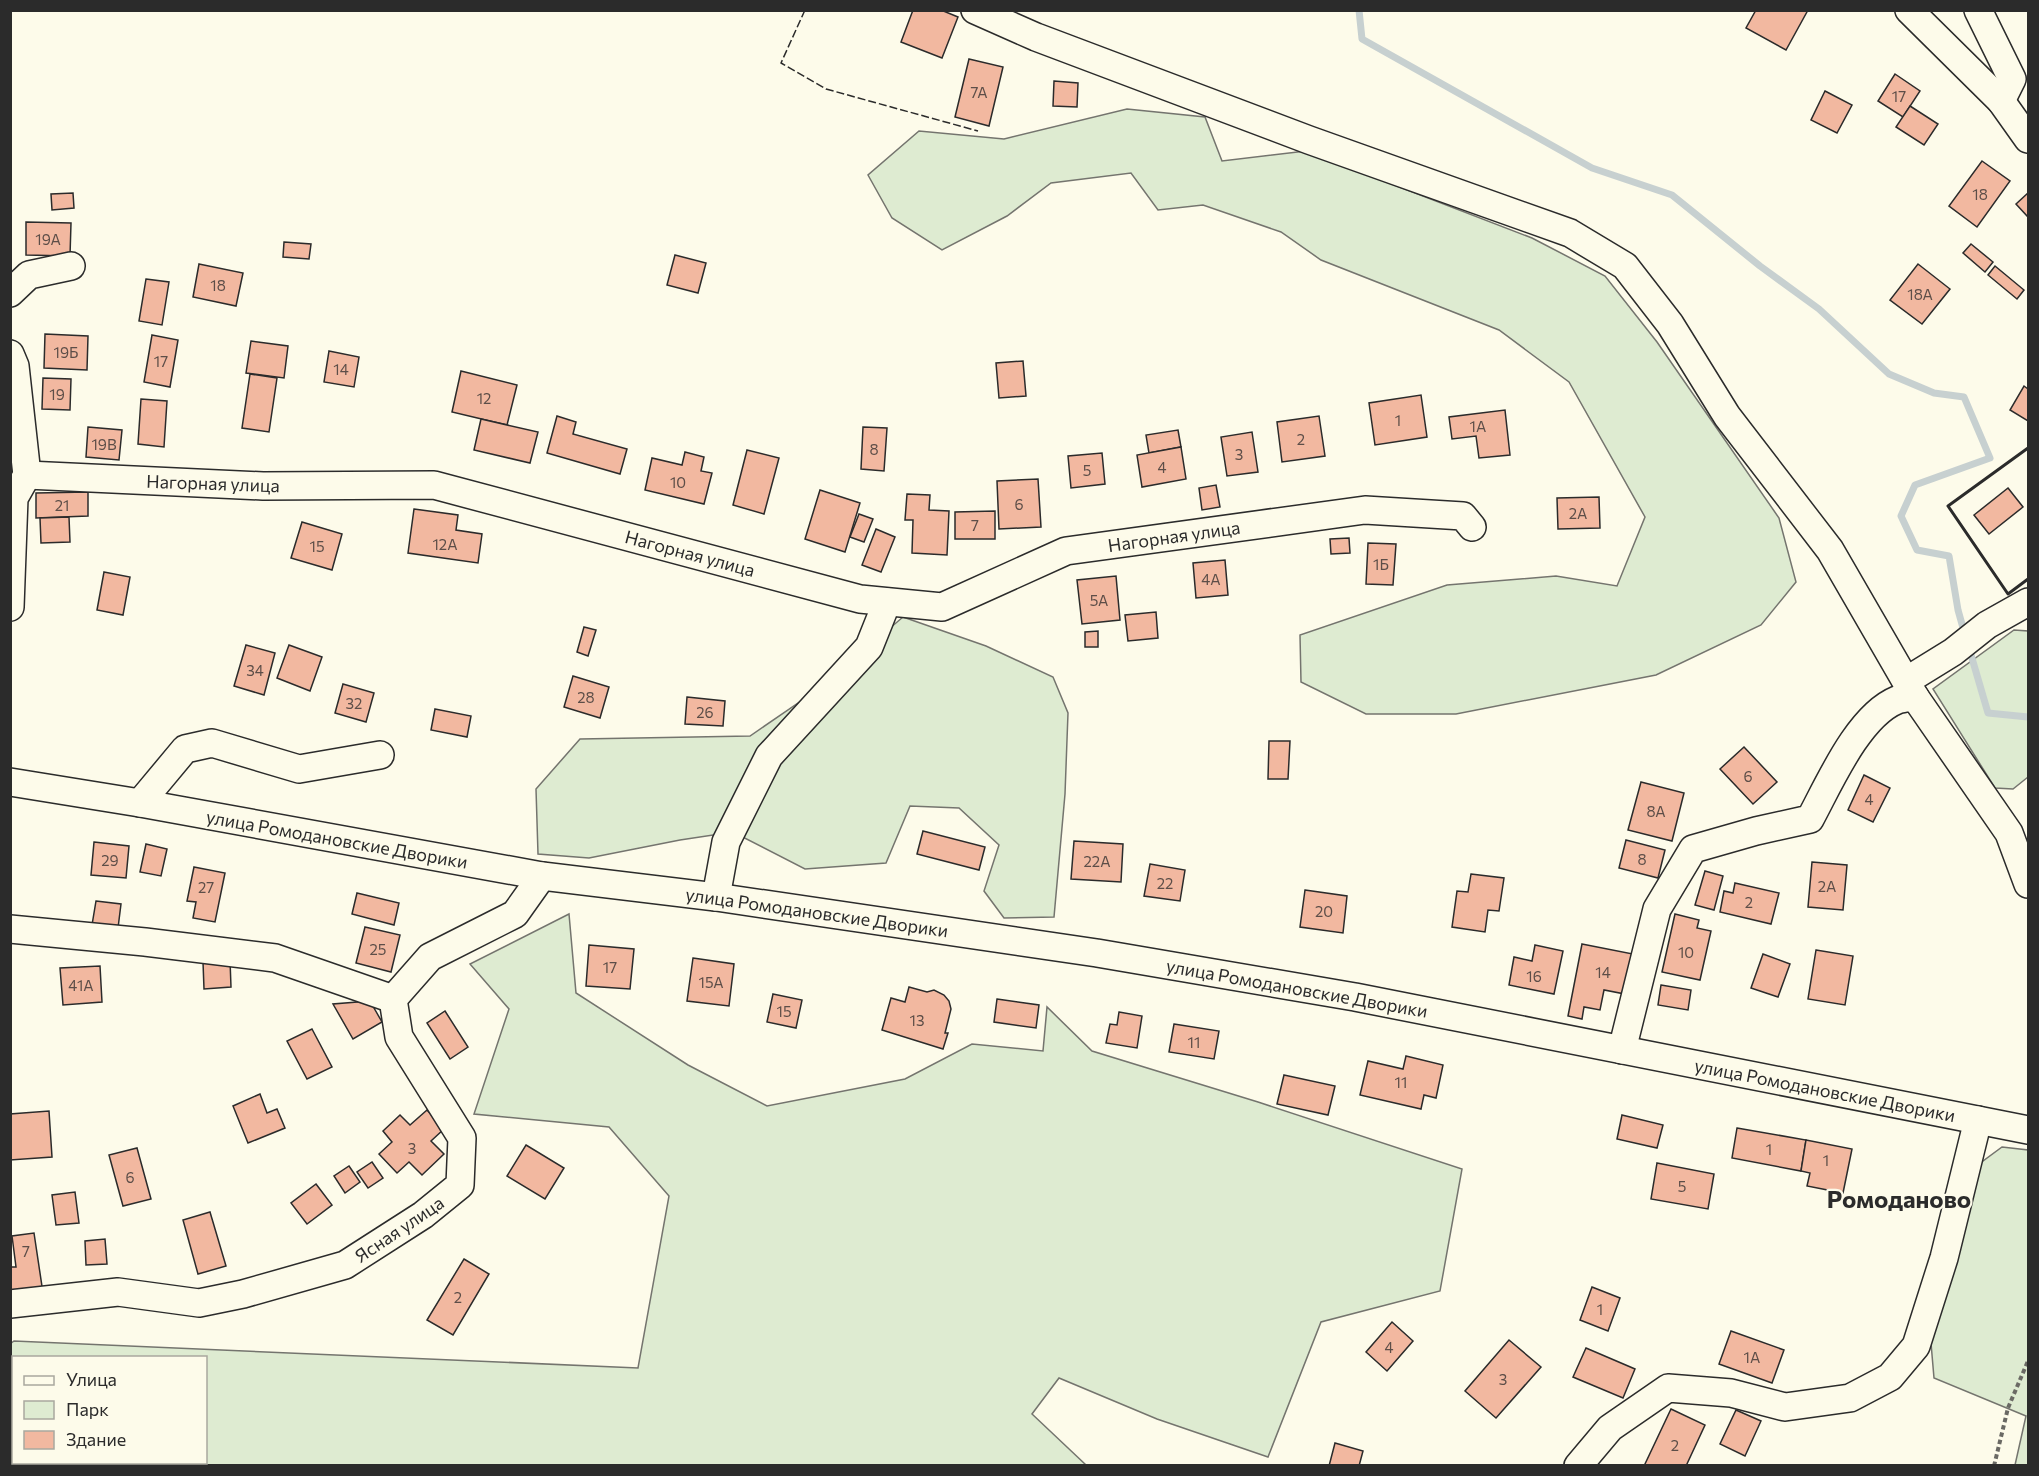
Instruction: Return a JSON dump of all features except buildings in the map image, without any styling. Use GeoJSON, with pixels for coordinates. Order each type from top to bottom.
{"type":"FeatureCollection","features":[{"type":"Feature","properties":{"kind":"street"},"geometry":{"type":"LineString","coordinates":[[975,10],[1036,37],[1298,136],[1570,233],[1625,266],[1670,324],[1727,416],[1830,550],[1911,689],[2009,833],[2028,884]]}},
{"type":"Feature","properties":{"kind":"street"},"geometry":{"type":"LineString","coordinates":[[1909,10],[2007,90],[2028,111]]}},
{"type":"Feature","properties":{"kind":"street"},"geometry":{"type":"LineString","coordinates":[[1978,10],[2007,90],[2028,139]]}},
{"type":"Feature","properties":{"kind":"street"},"geometry":{"type":"LineString","coordinates":[[10,293],[29,275],[71,266]]}},
{"type":"Feature","properties":{"kind":"street"},"geometry":{"type":"LineString","coordinates":[[10,354],[15,366],[27,475],[14,498],[10,607]]}},
{"type":"Feature","properties":{"kind":"street","name":"Нагорная улица"},"geometry":{"type":"LineString","coordinates":[[27,475],[263,486],[434,485],[860,599],[942,607],[1066,551],[1365,510],[1463,516],[1472,527]]}},
{"type":"Feature","properties":{"kind":"street"},"geometry":{"type":"LineString","coordinates":[[716,897],[726,842],[770,756],[869,647],[887,602]]}},
{"type":"Feature","properties":{"kind":"street"},"geometry":{"type":"LineString","coordinates":[[1622,1050],[1657,909],[1693,849],[1810,819],[1849,747],[1876,714],[1911,689],[1987,626],[2028,602]]}},
{"type":"Feature","properties":{"kind":"street"},"geometry":{"type":"LineString","coordinates":[[140,803],[185,749],[212,742],[298,769],[380,755]]}},
{"type":"Feature","properties":{"kind":"street","name":"улица Ромодановские Дворики"},"geometry":{"type":"LineString","coordinates":[[10,782],[140,803],[542,876],[716,897],[1097,953],[1355,997],[2028,1130]]}},
{"type":"Feature","properties":{"kind":"street"},"geometry":{"type":"LineString","coordinates":[[10,929],[145,942],[274,958],[393,999],[430,957],[515,914],[542,876]]}},
{"type":"Feature","properties":{"kind":"street","name":"Ясная улица"},"geometry":{"type":"LineString","coordinates":[[10,1304],[118,1292],[199,1304],[345,1265],[423,1215],[460,1185],[462,1138],[399,1037],[393,999]]}},
{"type":"Feature","properties":{"kind":"street"},"geometry":{"type":"LineString","coordinates":[[1578,1466],[1610,1428],[1668,1388],[1731,1393],[1785,1407],[1850,1398],[1890,1377],[1916,1346],[1944,1258],[1978,1120]]}},
{"type":"Feature","properties":{"kind":"path"},"geometry":{"type":"LineString","coordinates":[[1994,1466],[2008,1408],[2028,1361]]}},
{"type":"Feature","properties":{"kind":"green space"},"geometry":{"type":"Polygon","coordinates":[[[1127,109],[1205,117],[1222,161],[1306,151],[1532,238],[1605,276],[1657,342],[1779,518],[1796,582],[1761,625],[1656,675],[1456,714],[1366,714],[1301,682],[1300,635],[1447,585],[1556,576],[1617,586],[1645,517],[1569,382],[1499,330],[1321,260],[1281,232],[1203,205],[1158,210],[1131,173],[1051,183],[1007,216],[942,250],[892,218],[868,175],[919,131],[1004,139],[1127,109]]]}},
{"type":"Feature","properties":{"kind":"green space"},"geometry":{"type":"Polygon","coordinates":[[[903,617],[986,646],[1053,677],[1068,713],[1065,794],[1054,917],[1004,918],[984,891],[999,845],[959,808],[910,806],[886,863],[805,869],[733,832],[589,858],[538,854],[536,789],[580,739],[750,736],[817,690],[903,617]]]}},
{"type":"Feature","properties":{"kind":"green space"},"geometry":{"type":"Polygon","coordinates":[[[2014,630],[2028,631],[2028,777],[2013,789],[1995,788],[1933,689],[2014,630]]]}},
{"type":"Feature","properties":{"kind":"green space"},"geometry":{"type":"Polygon","coordinates":[[[569,914],[576,993],[688,1065],[767,1106],[905,1079],[972,1044],[1043,1051],[1047,1007],[1092,1051],[1258,1102],[1462,1169],[1440,1291],[1321,1322],[1268,1457],[1157,1419],[1059,1378],[1032,1414],[1086,1465],[11,1465],[10,1344],[14,1341],[638,1368],[669,1196],[609,1127],[474,1114],[509,1009],[470,964],[569,914]]]}},
{"type":"Feature","properties":{"kind":"green space"},"geometry":{"type":"Polygon","coordinates":[[[2002,1147],[2028,1150],[2028,1465],[2015,1465],[2026,1416],[1934,1378],[1931,1343],[1975,1167],[2002,1147]]]}},
{"type":"Feature","properties":{"kind":"waterway"},"geometry":{"type":"LineString","coordinates":[[1359,10],[1362,39],[1592,168],[1672,195],[1760,266],[1819,309],[1889,374],[1934,393],[1964,397],[1990,458],[1915,485],[1901,516],[1917,550],[1949,556],[1958,610],[1965,635]]}},
{"type":"Feature","properties":{"kind":"waterway"},"geometry":{"type":"LineString","coordinates":[[1969,648],[1988,713],[2028,717]]}},
{"type":"Feature","properties":{"kind":"fence"},"geometry":{"type":"LineString","coordinates":[[805,10],[781,63],[826,89],[978,131]]}},
{"type":"Feature","properties":{"kind":"wall"},"geometry":{"type":"LineString","coordinates":[[2028,448],[1948,506],[2008,594],[2028,579]]}},
{"type":"Feature","properties":{"kind":"district","name":"Ромоданово"},"geometry":{"type":"Point","coordinates":[1899,1198]}}]}
